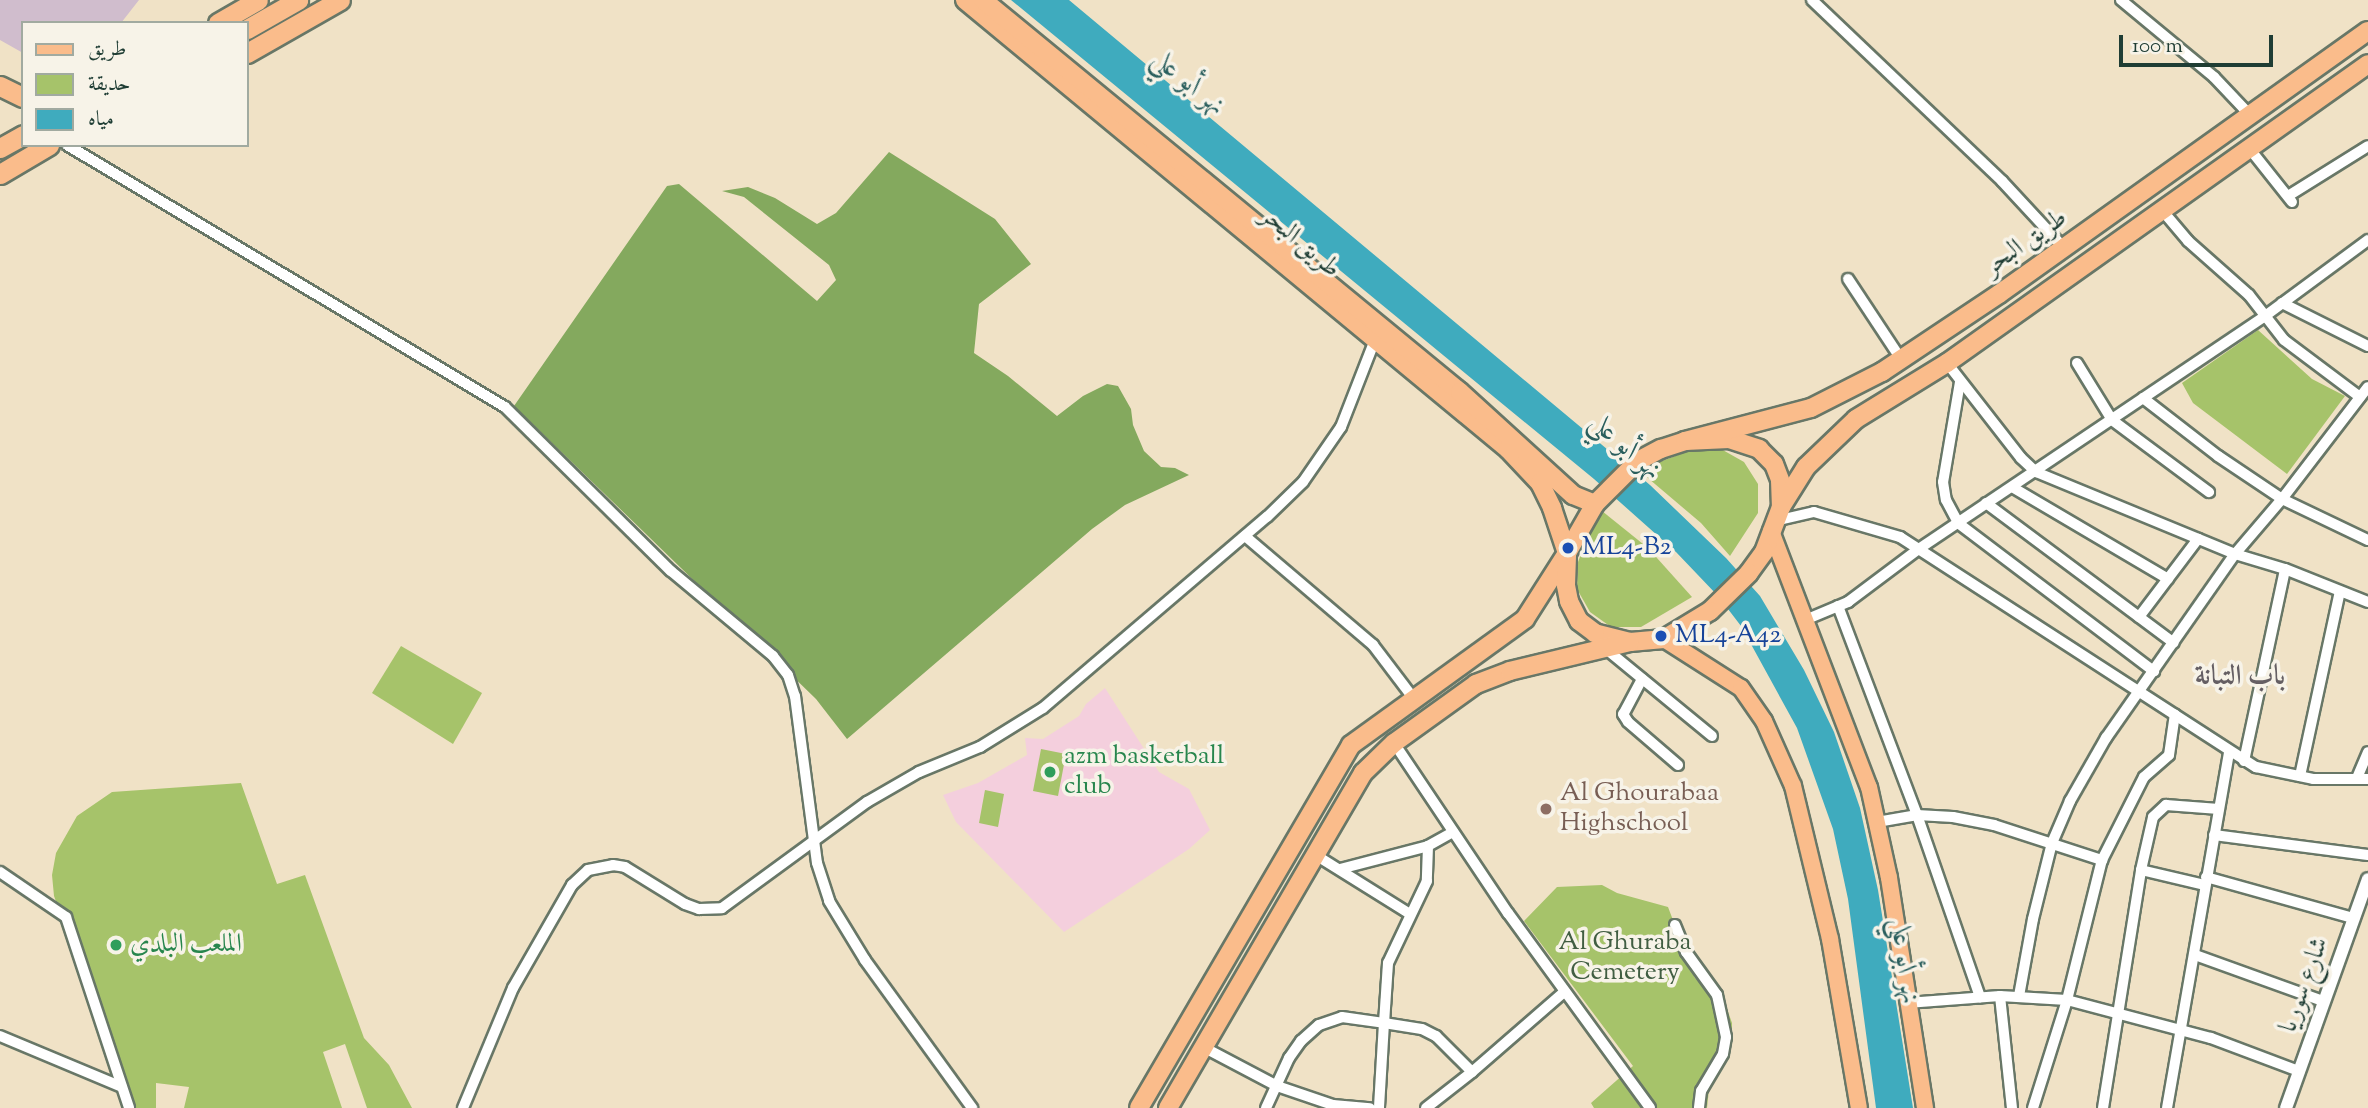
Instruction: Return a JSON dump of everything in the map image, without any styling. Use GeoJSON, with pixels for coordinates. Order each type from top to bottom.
{"type":"FeatureCollection","features":[{"type":"Feature","properties":{"kind":"highway"},"geometry":{"type":"LineString","coordinates":[[248,28],[298,0]]}},
{"type":"Feature","properties":{"kind":"highway"},"geometry":{"type":"LineString","coordinates":[[248,52],[340,0]]}},
{"type":"Feature","properties":{"kind":"highway","name":"طريق البحر"},"geometry":{"type":"LineString","coordinates":[[965,0],[1377,333],[1516,440],[1573,495],[1595,504]]}},
{"type":"Feature","properties":{"kind":"highway","name":"طريق البحر"},"geometry":{"type":"LineString","coordinates":[[984,0],[1377,333],[1508,449],[1540,484],[1552,508],[1567,553]]}},
{"type":"Feature","properties":{"kind":"highway"},"geometry":{"type":"LineString","coordinates":[[222,21],[255,2]]}},
{"type":"Feature","properties":{"kind":"highway","name":"طريق البحر"},"geometry":{"type":"LineString","coordinates":[[1685,442],[1811,408],[1901,359],[2064,248],[2368,31]]}},
{"type":"Feature","properties":{"kind":"highway","name":"طريق البحر"},"geometry":{"type":"LineString","coordinates":[[1776,520],[1806,467],[1856,419],[1947,363],[2160,209],[2368,64]]}},
{"type":"Feature","properties":{"kind":"highway"},"geometry":{"type":"LineString","coordinates":[[0,86],[21,96]]}},
{"type":"Feature","properties":{"kind":"highway"},"geometry":{"type":"LineString","coordinates":[[0,148],[21,136]]}},
{"type":"Feature","properties":{"kind":"highway"},"geometry":{"type":"LineString","coordinates":[[0,174],[46,147]]}},
{"type":"Feature","properties":{"kind":"highway"},"geometry":{"type":"LineString","coordinates":[[1139,1108],[1351,745],[1525,619],[1595,504],[1638,461],[1661,449],[1685,442],[1729,439],[1759,449],[1774,464],[1780,480],[1776,520],[1764,552],[1749,573],[1710,611],[1664,639],[1630,642],[1510,671],[1476,684],[1394,743],[1363,774],[1316,849],[1205,1048],[1168,1108]]}},
{"type":"Feature","properties":{"kind":"highway"},"geometry":{"type":"LineString","coordinates":[[1567,553],[1567,593],[1579,621],[1595,633],[1630,642]]}},
{"type":"Feature","properties":{"kind":"highway"},"geometry":{"type":"LineString","coordinates":[[1299,832],[1316,849]]}},
{"type":"Feature","properties":{"kind":"main road"},"geometry":{"type":"LineString","coordinates":[[1776,520],[1805,620],[1869,787],[1925,1108]]}},
{"type":"Feature","properties":{"kind":"main road"},"geometry":{"type":"LineString","coordinates":[[1664,639],[1741,688],[1764,721],[1793,786],[1830,939],[1859,1108]]}},
{"type":"Feature","properties":{"kind":"street"},"geometry":{"type":"LineString","coordinates":[[1812,0],[2002,181],[2064,248]]}},
{"type":"Feature","properties":{"kind":"street"},"geometry":{"type":"LineString","coordinates":[[2121,0],[2214,77],[2249,114]]}},
{"type":"Feature","properties":{"kind":"street"},"geometry":{"type":"LineString","coordinates":[[2249,148],[2290,199],[2368,146]]}},
{"type":"Feature","properties":{"kind":"street"},"geometry":{"type":"LineString","coordinates":[[70,147],[490,398],[518,419],[655,556],[781,664],[795,696],[822,882],[836,915],[972,1108]]}},
{"type":"Feature","properties":{"kind":"street"},"geometry":{"type":"LineString","coordinates":[[2160,209],[2188,241],[2249,295],[2291,346],[2360,397]]}},
{"type":"Feature","properties":{"kind":"street"},"geometry":{"type":"LineString","coordinates":[[1805,620],[1839,606],[1920,548],[2264,316],[2368,240]]}},
{"type":"Feature","properties":{"kind":"street"},"geometry":{"type":"LineString","coordinates":[[1848,279],[1901,359]]}},
{"type":"Feature","properties":{"kind":"street"},"geometry":{"type":"LineString","coordinates":[[2282,303],[2368,346]]}},
{"type":"Feature","properties":{"kind":"street"},"geometry":{"type":"LineString","coordinates":[[463,1108],[513,988],[572,885],[588,870],[613,865],[625,867],[685,904],[711,910],[735,901],[882,793],[919,772],[979,747],[1043,708],[1245,536],[1318,464],[1346,416],[1377,333]]}},
{"type":"Feature","properties":{"kind":"street"},"geometry":{"type":"LineString","coordinates":[[1947,363],[2021,458],[2036,471],[2235,554],[2285,569],[2368,602]]}},
{"type":"Feature","properties":{"kind":"street"},"geometry":{"type":"LineString","coordinates":[[2077,363],[2112,420],[2210,492]]}},
{"type":"Feature","properties":{"kind":"street"},"geometry":{"type":"LineString","coordinates":[[1960,383],[1943,482],[1946,500],[1958,523],[2154,671]]}},
{"type":"Feature","properties":{"kind":"street"},"geometry":{"type":"LineString","coordinates":[[2019,996],[2033,919],[2052,843],[2070,801],[2106,738],[2235,554],[2282,499],[2368,387]]}},
{"type":"Feature","properties":{"kind":"street"},"geometry":{"type":"LineString","coordinates":[[2143,398],[2218,456],[2282,499],[2368,540]]}},
{"type":"Feature","properties":{"kind":"street"},"geometry":{"type":"LineString","coordinates":[[2012,487],[2168,579]]}},
{"type":"Feature","properties":{"kind":"street"},"geometry":{"type":"LineString","coordinates":[[1986,503],[2174,643]]}},
{"type":"Feature","properties":{"kind":"street"},"geometry":{"type":"LineString","coordinates":[[1776,520],[1801,514],[1825,514],[1900,537],[2141,691],[2244,761],[2266,771],[2300,776],[2363,779],[2368,752]]}},
{"type":"Feature","properties":{"kind":"street"},"geometry":{"type":"LineString","coordinates":[[1245,536],[1373,645],[1414,699]]}},
{"type":"Feature","properties":{"kind":"street"},"geometry":{"type":"LineString","coordinates":[[2139,617],[2198,539]]}},
{"type":"Feature","properties":{"kind":"street"},"geometry":{"type":"LineString","coordinates":[[2244,761],[2285,569]]}},
{"type":"Feature","properties":{"kind":"street"},"geometry":{"type":"LineString","coordinates":[[2300,776],[2340,591]]}},
{"type":"Feature","properties":{"kind":"street"},"geometry":{"type":"LineString","coordinates":[[1839,606],[1917,815],[1980,997]]}},
{"type":"Feature","properties":{"kind":"street"},"geometry":{"type":"LineString","coordinates":[[1605,648],[1712,736]]}},
{"type":"Feature","properties":{"kind":"street"},"geometry":{"type":"LineString","coordinates":[[1642,679],[1623,714],[1628,722],[1678,765]]}},
{"type":"Feature","properties":{"kind":"street"},"geometry":{"type":"LineString","coordinates":[[2033,1108],[2067,1000],[2102,860],[2144,777],[2169,755],[2175,714]]}},
{"type":"Feature","properties":{"kind":"street"},"geometry":{"type":"LineString","coordinates":[[1394,743],[1563,992],[1650,1108]]}},
{"type":"Feature","properties":{"kind":"street"},"geometry":{"type":"LineString","coordinates":[[2167,1108],[2183,1029],[2229,751]]}},
{"type":"Feature","properties":{"kind":"street"},"geometry":{"type":"LineString","coordinates":[[2103,1108],[2116,1013],[2153,817],[2166,805],[2219,809]]}},
{"type":"Feature","properties":{"kind":"street"},"geometry":{"type":"LineString","coordinates":[[1877,822],[1917,815],[1994,825],[2102,860]]}},
{"type":"Feature","properties":{"kind":"street"},"geometry":{"type":"LineString","coordinates":[[1340,869],[1428,846],[1453,832]]}},
{"type":"Feature","properties":{"kind":"street"},"geometry":{"type":"LineString","coordinates":[[2214,835],[2368,855]]}},
{"type":"Feature","properties":{"kind":"street"},"geometry":{"type":"LineString","coordinates":[[1379,1108],[1388,963],[1427,881],[1428,846]]}},
{"type":"Feature","properties":{"kind":"street"},"geometry":{"type":"LineString","coordinates":[[1316,849],[1340,869],[1409,914]]}},
{"type":"Feature","properties":{"kind":"street"},"geometry":{"type":"LineString","coordinates":[[2141,870],[2206,881],[2353,918]]}},
{"type":"Feature","properties":{"kind":"street"},"geometry":{"type":"LineString","coordinates":[[2,877],[66,917],[129,1108]]}},
{"type":"Feature","properties":{"kind":"street","name":"شارع سوريا"},"geometry":{"type":"LineString","coordinates":[[2286,1108],[2368,879]]}},
{"type":"Feature","properties":{"kind":"street"},"geometry":{"type":"LineString","coordinates":[[1675,925],[1686,952],[1717,995],[1726,1037],[1723,1054],[1700,1091],[1699,1108]]}},
{"type":"Feature","properties":{"kind":"street"},"geometry":{"type":"LineString","coordinates":[[2195,955],[2323,1001]]}},
{"type":"Feature","properties":{"kind":"street"},"geometry":{"type":"LineString","coordinates":[[1426,1108],[1472,1072],[1563,992]]}},
{"type":"Feature","properties":{"kind":"street"},"geometry":{"type":"LineString","coordinates":[[2000,996],[2012,1108]]}},
{"type":"Feature","properties":{"kind":"street"},"geometry":{"type":"LineString","coordinates":[[1908,1003],[2000,996],[2067,1000],[2183,1029],[2299,1070]]}},
{"type":"Feature","properties":{"kind":"street"},"geometry":{"type":"LineString","coordinates":[[1266,1108],[1289,1058],[1319,1025],[1342,1017],[1422,1029],[1436,1035],[1472,1072]]}},
{"type":"Feature","properties":{"kind":"street"},"geometry":{"type":"LineString","coordinates":[[0,1036],[122,1087]]}},
{"type":"Feature","properties":{"kind":"street"},"geometry":{"type":"LineString","coordinates":[[1205,1048],[1277,1086],[1334,1107],[1370,1108]]}},
{"type":"Feature","properties":{"kind":"shaded area"},"geometry":{"type":"Polygon","coordinates":[[[0,0],[139,0],[123,21],[21,21],[21,52],[0,40],[0,0]]]}},
{"type":"Feature","properties":{"kind":"shaded area"},"geometry":{"type":"Polygon","coordinates":[[[1105,688],[1159,772],[1189,789],[1210,830],[1189,849],[1064,932],[956,822],[943,795],[978,783],[1027,755],[1025,738],[1043,739],[1079,716],[1086,704],[1105,688]]]}},
{"type":"Feature","properties":{"kind":"green space"},"geometry":{"type":"Polygon","coordinates":[[[889,152],[995,219],[1031,264],[979,304],[974,353],[1008,376],[1057,416],[1083,396],[1107,384],[1118,386],[1131,409],[1133,425],[1144,451],[1161,467],[1175,468],[1189,475],[1125,505],[1092,529],[847,739],[816,699],[514,406],[667,186],[679,184],[817,301],[836,280],[829,265],[744,197],[722,191],[748,187],[775,198],[817,224],[836,213],[889,152]]]}},
{"type":"Feature","properties":{"kind":"green space"},"geometry":{"type":"Polygon","coordinates":[[[2258,330],[2312,379],[2345,396],[2287,474],[2193,403],[2182,383],[2258,330]]]}},
{"type":"Feature","properties":{"kind":"green space"},"geometry":{"type":"Polygon","coordinates":[[[1694,449],[1721,449],[1744,462],[1758,484],[1758,513],[1730,556],[1701,523],[1642,473],[1654,464],[1694,449]]]}},
{"type":"Feature","properties":{"kind":"green space"},"geometry":{"type":"Polygon","coordinates":[[[1602,511],[1648,548],[1692,597],[1641,627],[1611,627],[1590,612],[1577,589],[1578,562],[1593,522],[1602,511]]]}},
{"type":"Feature","properties":{"kind":"green space"},"geometry":{"type":"Polygon","coordinates":[[[401,646],[482,693],[453,744],[372,693],[401,646]]]}},
{"type":"Feature","properties":{"kind":"green space","name":"azm basketball club"},"geometry":{"type":"Polygon","coordinates":[[[1041,749],[1066,754],[1058,796],[1033,791],[1041,749]]]}},
{"type":"Feature","properties":{"kind":"green space"},"geometry":{"type":"Polygon","coordinates":[[[241,783],[277,884],[305,875],[364,1038],[389,1065],[412,1108],[367,1108],[345,1044],[323,1052],[342,1108],[184,1108],[189,1087],[156,1083],[156,1108],[131,1108],[54,896],[52,875],[56,853],[77,816],[112,792],[241,783]]]}},
{"type":"Feature","properties":{"kind":"green space"},"geometry":{"type":"Polygon","coordinates":[[[985,790],[1004,794],[998,827],[979,823],[985,790]]]}},
{"type":"Feature","properties":{"kind":"green space","name":"Al Ghuraba Cemetery"},"geometry":{"type":"Polygon","coordinates":[[[1602,885],[1617,893],[1668,907],[1695,978],[1714,985],[1725,1003],[1732,1023],[1732,1044],[1710,1080],[1707,1108],[1594,1108],[1591,1103],[1633,1066],[1524,921],[1557,887],[1602,885]]]}},
{"type":"Feature","properties":{"kind":"water"},"geometry":{"type":"Polygon","coordinates":[[[1011,0],[1069,0],[1650,485],[1726,558],[1760,596],[1804,670],[1834,732],[1860,808],[1878,890],[1913,1108],[1876,1108],[1848,899],[1833,829],[1797,728],[1741,626],[1718,596],[1676,552],[1594,479],[1011,0]]]}},
{"type":"Feature","properties":{"kind":"place","name":"ML4-B2"},"geometry":{"type":"Point","coordinates":[1568,548]}},
{"type":"Feature","properties":{"kind":"place","name":"ML4-A42"},"geometry":{"type":"Point","coordinates":[1661,636]}},
{"type":"Feature","properties":{"kind":"place","name":"azm basketball club"},"geometry":{"type":"Point","coordinates":[1050,772]}},
{"type":"Feature","properties":{"kind":"place","name":"Al Ghourabaa Highschool"},"geometry":{"type":"Point","coordinates":[1546,809]}},
{"type":"Feature","properties":{"kind":"place","name":"الملعب البلدي"},"geometry":{"type":"Point","coordinates":[116,945]}},
{"type":"Feature","properties":{"kind":"district","name":"باب التبانة"},"geometry":{"type":"Point","coordinates":[2240,677]}},
{"type":"Feature","properties":{"kind":"water label","name":"نهر أبو علي"},"geometry":{"type":"Point","coordinates":[1188,83]}},
{"type":"Feature","properties":{"kind":"water label","name":"نهر أبو علي"},"geometry":{"type":"Point","coordinates":[1625,447]}},
{"type":"Feature","properties":{"kind":"water label","name":"نهر أبو علي"},"geometry":{"type":"Point","coordinates":[1904,961]}}]}
